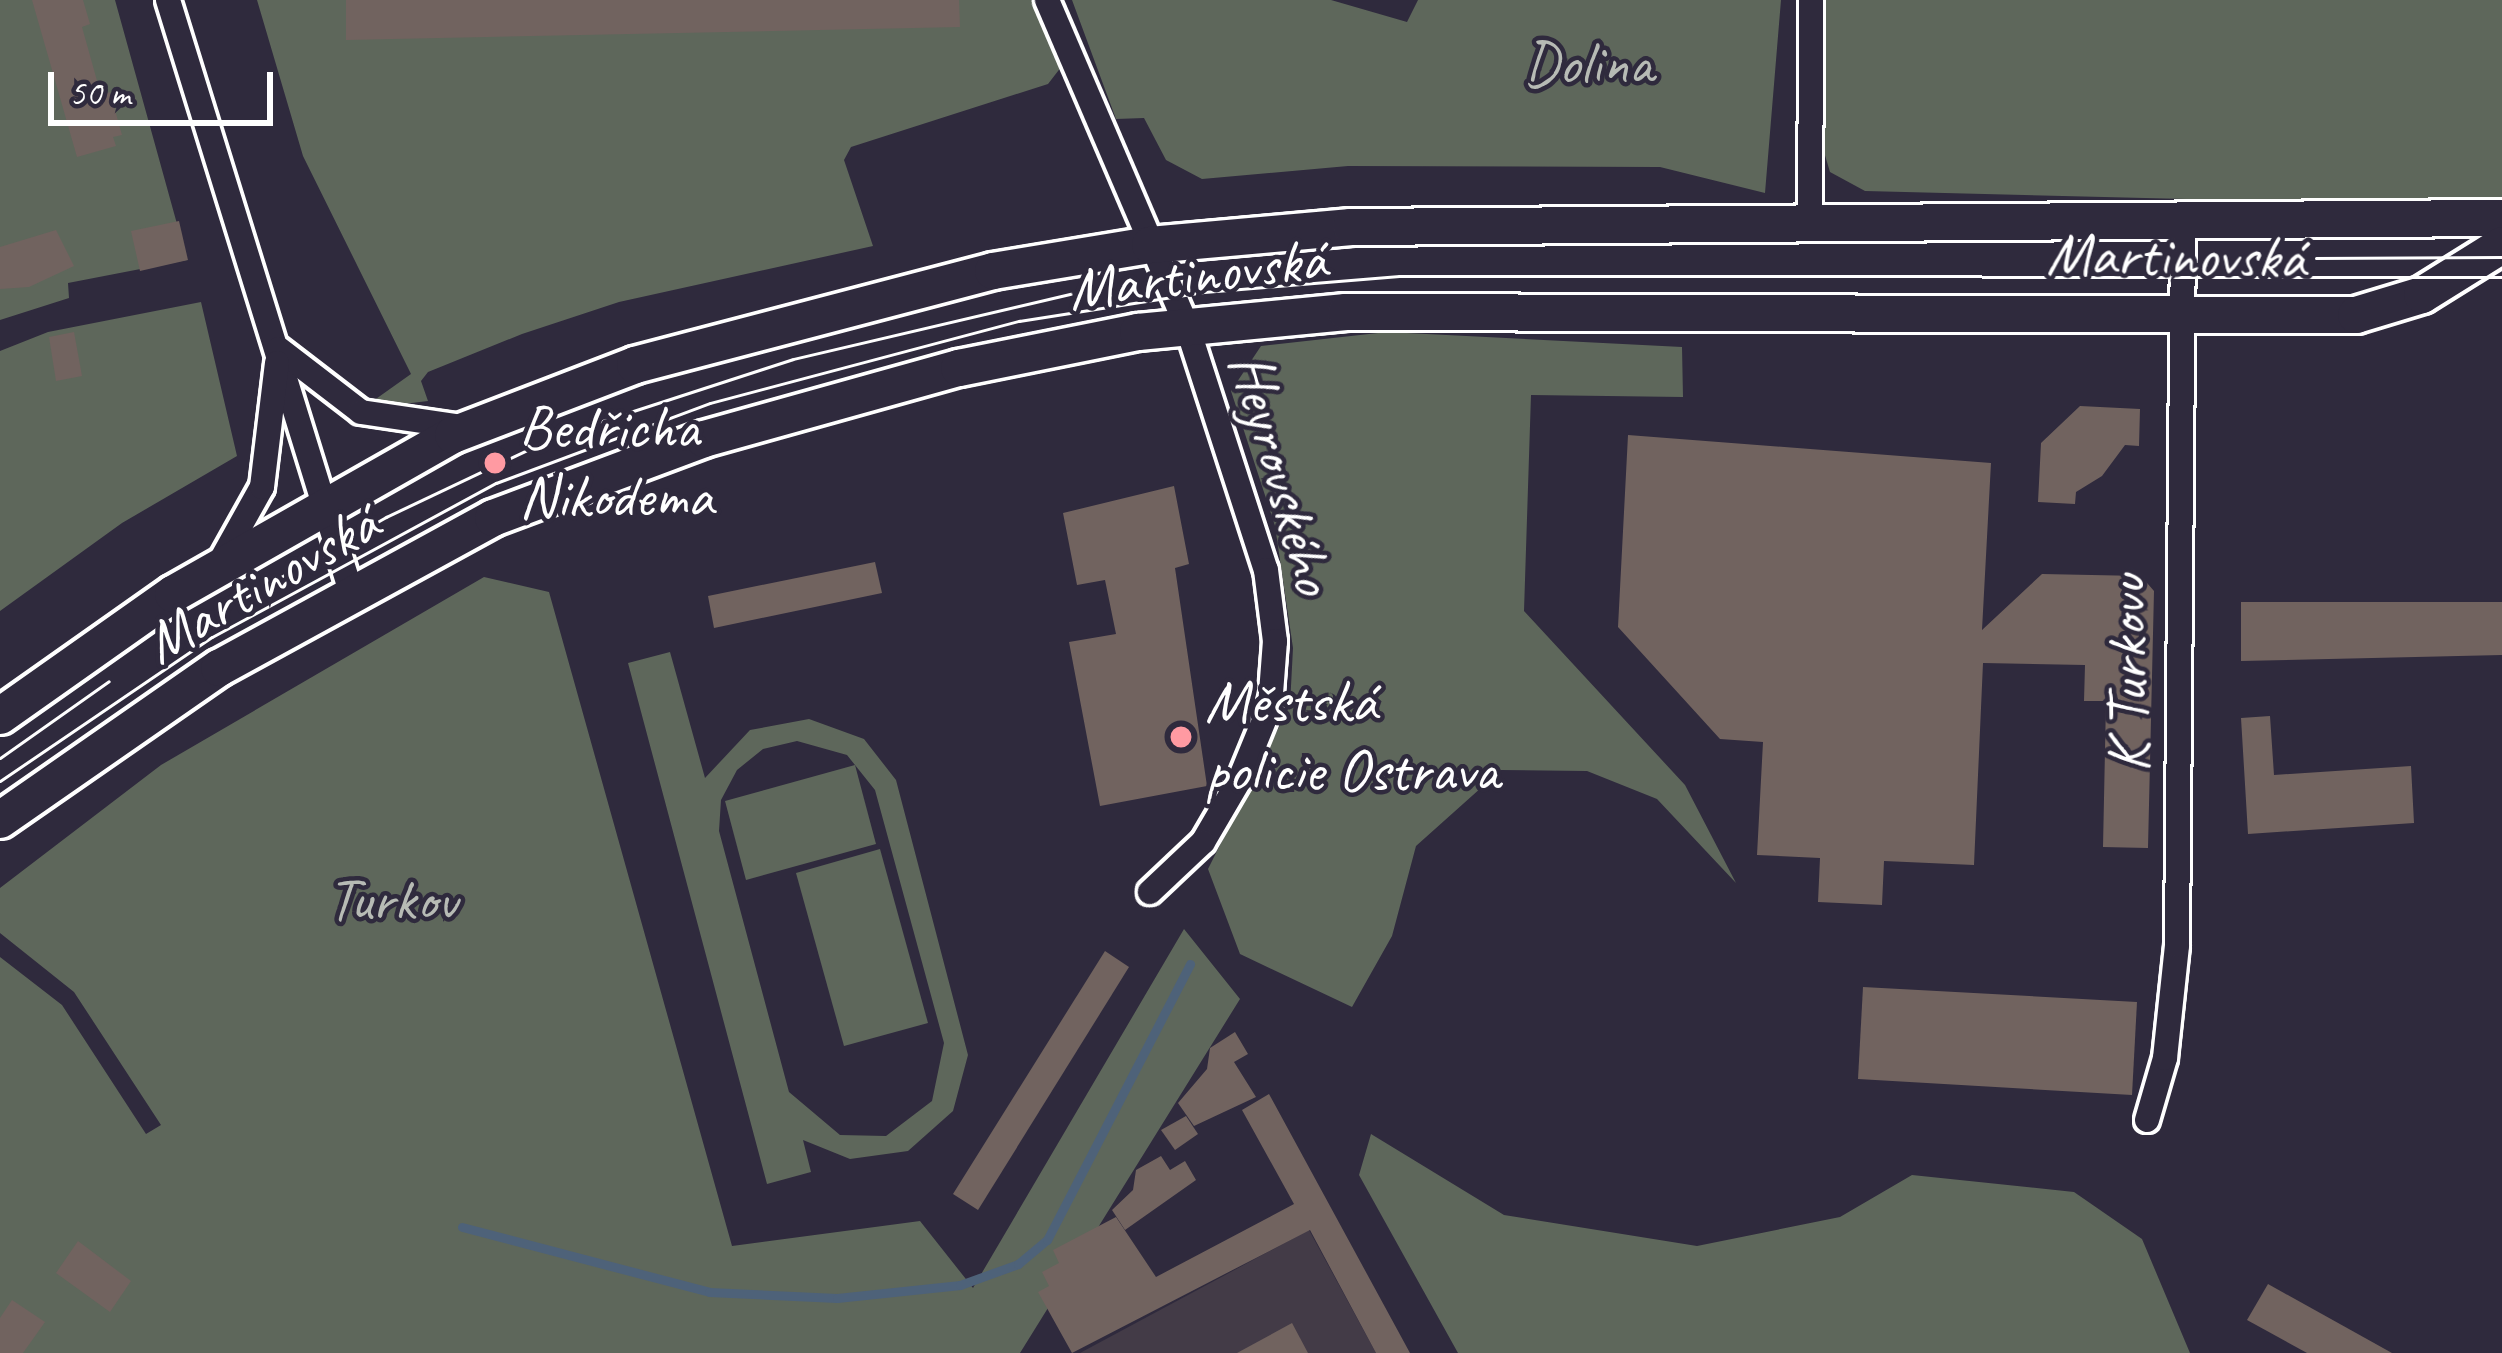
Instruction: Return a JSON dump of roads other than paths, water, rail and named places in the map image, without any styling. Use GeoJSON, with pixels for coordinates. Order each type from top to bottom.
{"type":"FeatureCollection","features":[{"type":"Feature","properties":{"kind":"street"},"geometry":{"type":"LineString","coordinates":[[168,0],[351,592]]}},
{"type":"Feature","properties":{"kind":"street","name":"Heyrovského"},"geometry":{"type":"LineString","coordinates":[[1047,0],[1187,326],[1266,570],[1275,641],[1270,706],[1240,779],[1204,842],[1150,892]]}},
{"type":"Feature","properties":{"kind":"street"},"geometry":{"type":"LineString","coordinates":[[1810,224],[1811,0]]}},
{"type":"Feature","properties":{"kind":"street","name":"Martinovská"},"geometry":{"type":"LineString","coordinates":[[0,716],[216,568],[471,428],[590,379],[744,332],[974,275],[1150,244],[1351,227],[2502,218]]}},
{"type":"Feature","properties":{"kind":"street","name":"K Turkovu"},"geometry":{"type":"LineString","coordinates":[[2147,1120],[2165,1058],[2177,945],[2183,224]]}},
{"type":"Feature","properties":{"kind":"street","name":"Martinovská"},"geometry":{"type":"LineString","coordinates":[[0,820],[219,668],[351,592],[534,500],[704,439],[958,368],[1187,326],[1446,310],[2372,313],[2432,290],[2502,244]]}},
{"type":"Feature","properties":{"kind":"street"},"geometry":{"type":"LineString","coordinates":[[216,568],[262,488],[278,349]]}},
{"type":"Feature","properties":{"kind":"street","name":"Martinovská"},"geometry":{"type":"LineString","coordinates":[[278,349],[362,412],[471,428]]}},
{"type":"Feature","properties":{"kind":"waterway"},"geometry":{"type":"LineString","coordinates":[[462,1227],[709,1292],[837,1298],[960,1285],[1018,1264],[1047,1240],[1190,964]]}},
{"type":"Feature","properties":{"kind":"tram line"},"geometry":{"type":"LineString","coordinates":[[2316,258],[2502,257]]}},
{"type":"Feature","properties":{"kind":"tram line"},"geometry":{"type":"LineString","coordinates":[[0,781],[212,637],[496,483],[710,403],[1019,321],[1204,292],[1399,276],[2502,277]]}},
{"type":"Feature","properties":{"kind":"tram line"},"geometry":{"type":"LineString","coordinates":[[590,425],[793,359],[1070,294]]}},
{"type":"Feature","properties":{"kind":"tram line"},"geometry":{"type":"LineString","coordinates":[[237,602],[386,517],[529,449]]}},
{"type":"Feature","properties":{"kind":"tram line"},"geometry":{"type":"LineString","coordinates":[[0,758],[109,681]]}},
{"type":"Feature","properties":{"kind":"place","name":"Bedřicha Nikodema"},"geometry":{"type":"Point","coordinates":[495,463]}},
{"type":"Feature","properties":{"kind":"place","name":"Městská policie Ostrava"},"geometry":{"type":"Point","coordinates":[1181,737]}},
{"type":"Feature","properties":{"kind":"park label","name":"Dolina"},"geometry":{"type":"Point","coordinates":[1588,63]}},
{"type":"Feature","properties":{"kind":"park label","name":"Turkov"},"geometry":{"type":"Point","coordinates":[392,899]}}]}
